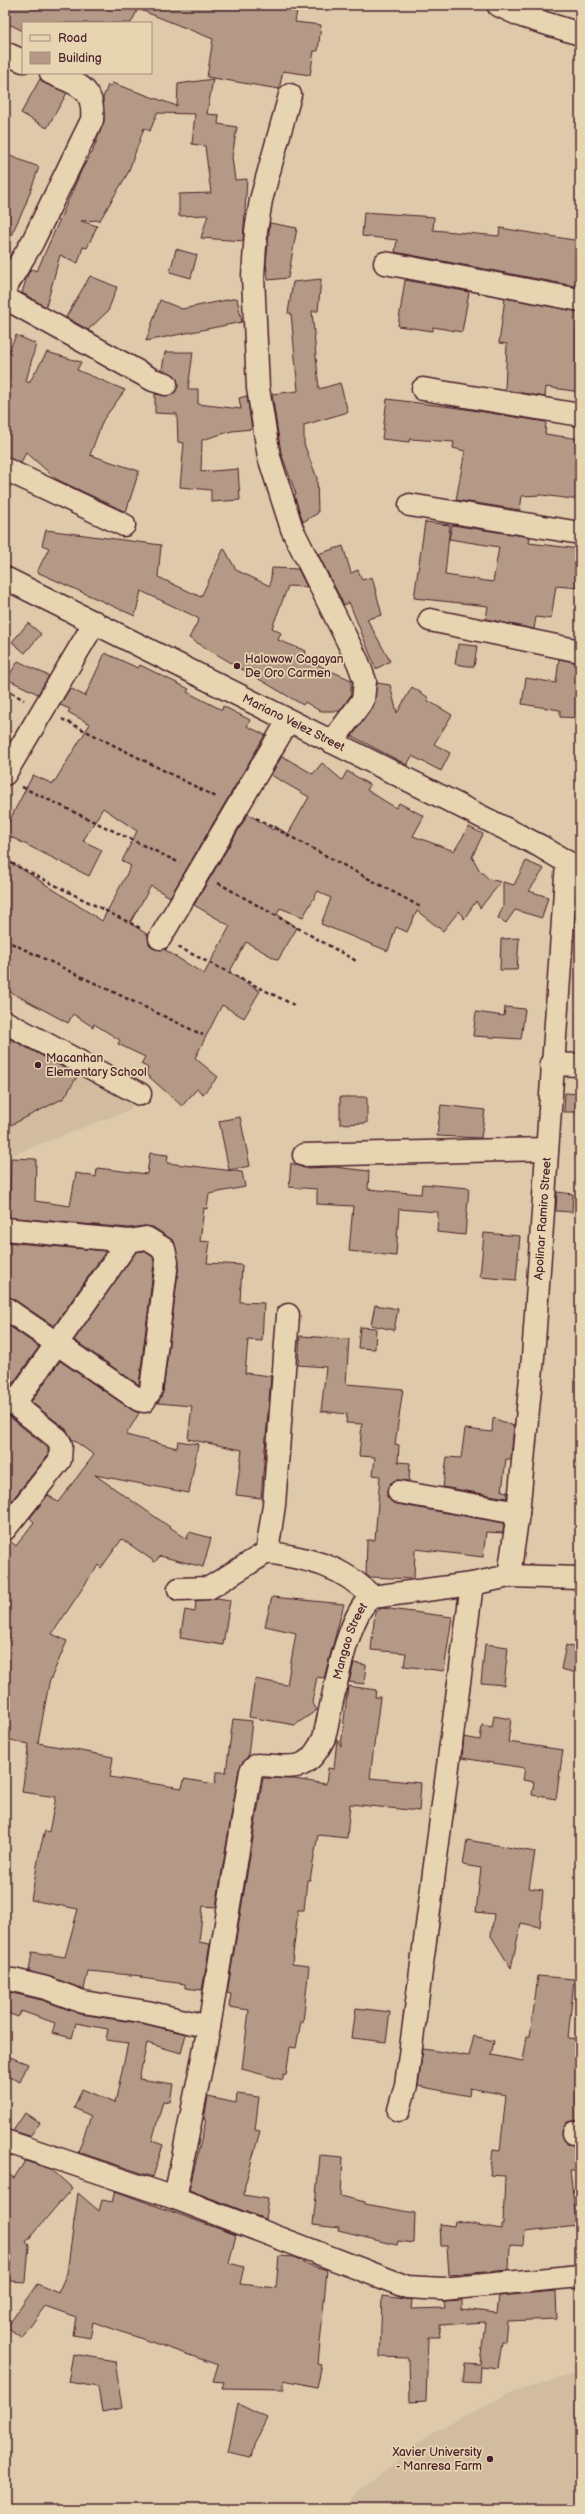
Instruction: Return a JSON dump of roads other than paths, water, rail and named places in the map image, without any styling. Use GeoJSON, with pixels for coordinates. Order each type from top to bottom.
{"type":"FeatureCollection","features":[{"type":"Feature","properties":{"kind":"street"},"geometry":{"type":"LineString","coordinates":[[498,5],[544,24],[580,34]]}},
{"type":"Feature","properties":{"kind":"street"},"geometry":{"type":"LineString","coordinates":[[5,53],[22,61]]}},
{"type":"Feature","properties":{"kind":"street"},"geometry":{"type":"LineString","coordinates":[[5,288],[32,243],[92,120],[93,107],[91,97],[86,90],[53,74]]}},
{"type":"Feature","properties":{"kind":"street"},"geometry":{"type":"LineString","coordinates":[[290,95],[263,193],[256,231],[253,276],[258,388],[269,457],[292,529],[358,662],[365,681],[362,700],[332,742]]}},
{"type":"Feature","properties":{"kind":"street"},"geometry":{"type":"LineString","coordinates":[[385,263],[580,300]]}},
{"type":"Feature","properties":{"kind":"street"},"geometry":{"type":"LineString","coordinates":[[5,298],[153,380],[166,384]]}},
{"type":"Feature","properties":{"kind":"street"},"geometry":{"type":"LineString","coordinates":[[422,389],[580,415]]}},
{"type":"Feature","properties":{"kind":"street"},"geometry":{"type":"LineString","coordinates":[[5,469],[124,525]]}},
{"type":"Feature","properties":{"kind":"street"},"geometry":{"type":"LineString","coordinates":[[410,505],[580,533]]}},
{"type":"Feature","properties":{"kind":"street","name":"Mariano Velez Street"},"geometry":{"type":"LineString","coordinates":[[5,578],[540,846],[573,866]]}},
{"type":"Feature","properties":{"kind":"street"},"geometry":{"type":"LineString","coordinates":[[430,620],[580,651]]}},
{"type":"Feature","properties":{"kind":"street"},"geometry":{"type":"LineString","coordinates":[[5,774],[95,622]]}},
{"type":"Feature","properties":{"kind":"street"},"geometry":{"type":"LineString","coordinates":[[160,938],[288,721]]}},
{"type":"Feature","properties":{"kind":"street","name":"Apolinar Ramiro Street"},"geometry":{"type":"LineString","coordinates":[[509,1576],[518,1512],[533,1357],[551,1064],[573,866]]}},
{"type":"Feature","properties":{"kind":"street"},"geometry":{"type":"LineString","coordinates":[[5,1022],[140,1094]]}},
{"type":"Feature","properties":{"kind":"street"},"geometry":{"type":"LineString","coordinates":[[551,1064],[580,1065]]}},
{"type":"Feature","properties":{"kind":"street"},"geometry":{"type":"LineString","coordinates":[[304,1155],[547,1148]]}},
{"type":"Feature","properties":{"kind":"street"},"geometry":{"type":"LineString","coordinates":[[5,1229],[129,1241],[138,1238],[150,1238],[164,1249],[168,1262],[152,1390],[148,1398],[144,1401],[139,1400],[5,1308]]}},
{"type":"Feature","properties":{"kind":"street"},"geometry":{"type":"LineString","coordinates":[[5,1528],[60,1460],[62,1453],[58,1439],[10,1401],[58,1344],[129,1241]]}},
{"type":"Feature","properties":{"kind":"street"},"geometry":{"type":"LineString","coordinates":[[268,1552],[274,1505],[288,1315]]}},
{"type":"Feature","properties":{"kind":"street"},"geometry":{"type":"LineString","coordinates":[[399,1492],[518,1512]]}},
{"type":"Feature","properties":{"kind":"street"},"geometry":{"type":"LineString","coordinates":[[179,1589],[209,1588],[268,1552],[326,1565],[358,1582],[372,1597]]}},
{"type":"Feature","properties":{"kind":"street","name":"Mangao Street"},"geometry":{"type":"LineString","coordinates":[[209,2027],[251,1771],[257,1765],[300,1766],[309,1761],[316,1754],[324,1738],[352,1625],[365,1602],[372,1597],[472,1584],[509,1576],[580,1578]]}},
{"type":"Feature","properties":{"kind":"street"},"geometry":{"type":"LineString","coordinates":[[399,2110],[406,2085],[472,1584]]}},
{"type":"Feature","properties":{"kind":"street"},"geometry":{"type":"LineString","coordinates":[[5,1981],[13,1980],[46,1988],[83,2002],[147,2012],[209,2027],[175,2198]]}},
{"type":"Feature","properties":{"kind":"street"},"geometry":{"type":"LineString","coordinates":[[5,2141],[175,2198],[407,2287],[444,2289],[580,2276]]}},
{"type":"Feature","properties":{"kind":"place","name":"Halowow Cagayan De Oro Carmen"},"geometry":{"type":"Point","coordinates":[237,666]}},
{"type":"Feature","properties":{"kind":"place","name":"Macanhan Elementary School"},"geometry":{"type":"Point","coordinates":[38,1065]}},
{"type":"Feature","properties":{"kind":"place","name":"Xavier University - Manresa Farm"},"geometry":{"type":"Point","coordinates":[490,2459]}}]}
